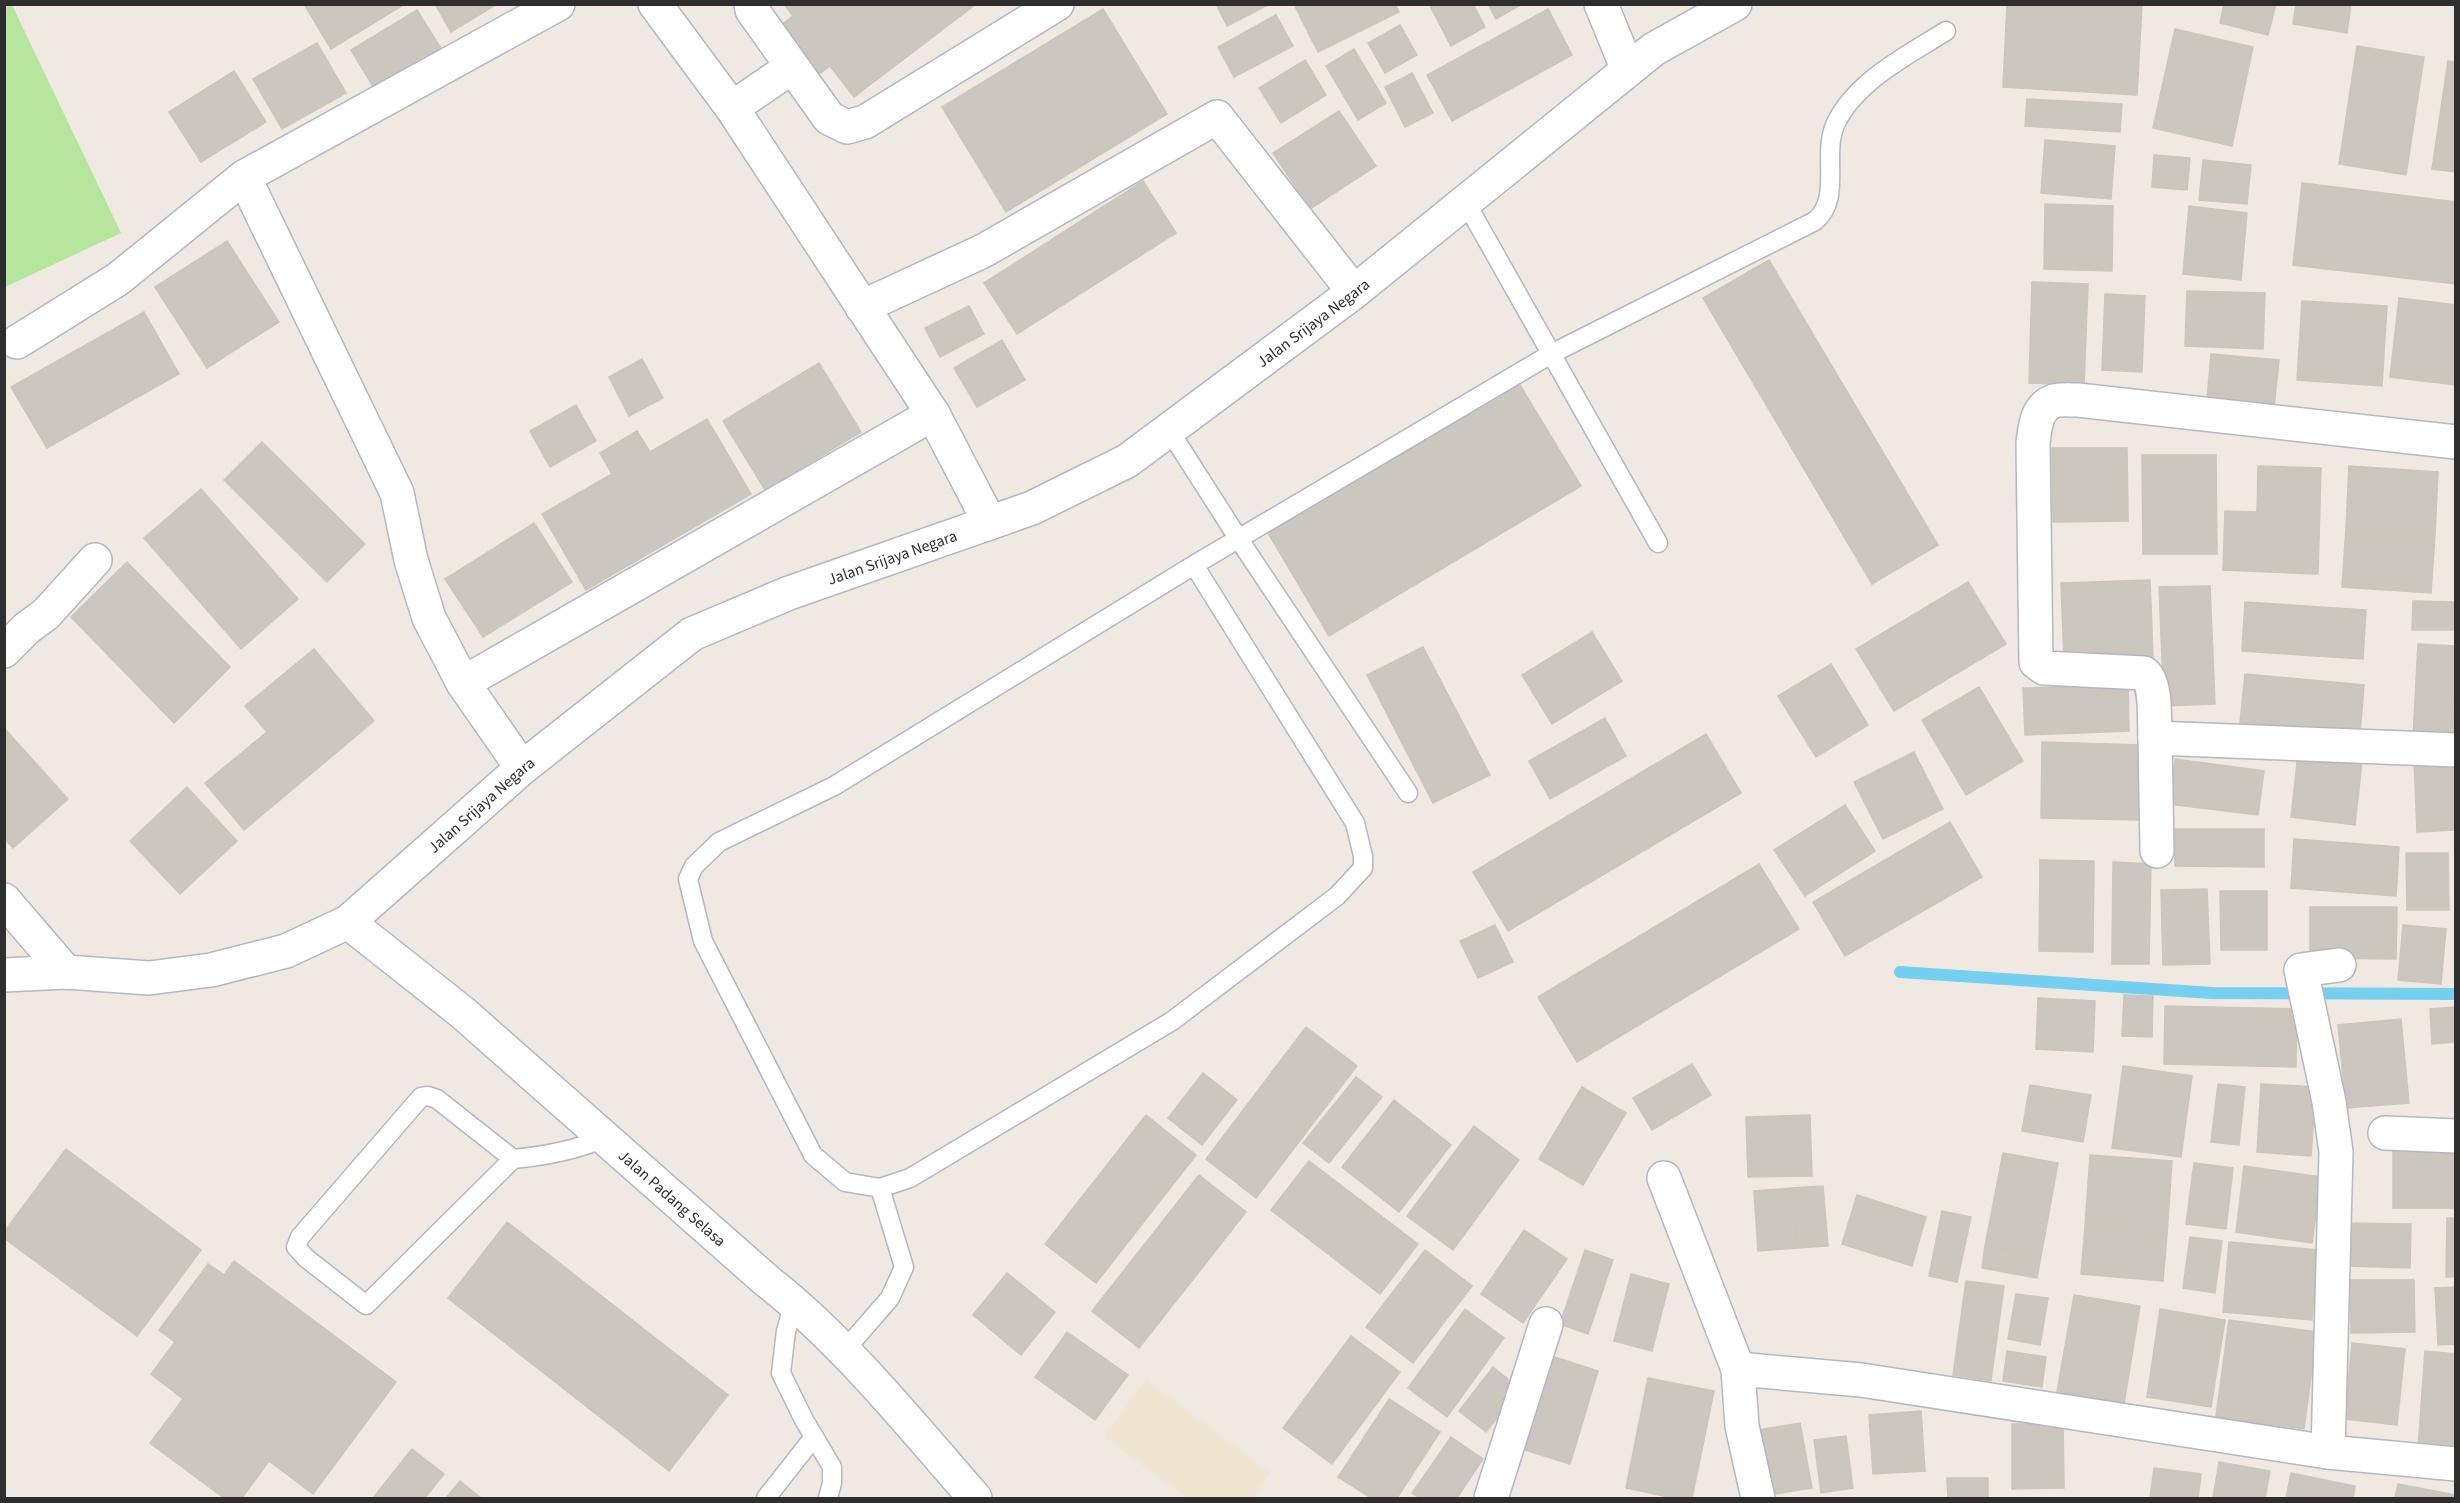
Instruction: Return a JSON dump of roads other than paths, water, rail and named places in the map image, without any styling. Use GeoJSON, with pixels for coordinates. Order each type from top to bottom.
{"type":"FeatureCollection","features":[{"type":"Feature","properties":{"kind":"street"},"geometry":{"type":"LineString","coordinates":[[17,342],[118,279],[244,177],[558,4]]}},
{"type":"Feature","properties":{"kind":"street"},"geometry":{"type":"LineString","coordinates":[[655,4],[732,108],[933,414],[990,523]]}},
{"type":"Feature","properties":{"kind":"street"},"geometry":{"type":"LineString","coordinates":[[751,4],[752,10],[829,118],[847,127],[865,122],[1022,13],[1057,4]]}},
{"type":"Feature","properties":{"kind":"street"},"geometry":{"type":"LineString","coordinates":[[1601,4],[1628,70]]}},
{"type":"Feature","properties":{"kind":"street","name":"Jalan Srijaya Negara"},"geometry":{"type":"LineString","coordinates":[[4,975],[66,972],[149,978],[211,970],[286,951],[348,922],[522,768],[692,634],[789,593],[1032,508],[1127,461],[1353,292],[1654,49],[1735,4]]}},
{"type":"Feature","properties":{"kind":"street"},"geometry":{"type":"LineString","coordinates":[[732,108],[792,67]]}},
{"type":"Feature","properties":{"kind":"street"},"geometry":{"type":"LineString","coordinates":[[862,307],[983,251],[1216,117],[1353,292]]}},
{"type":"Feature","properties":{"kind":"street"},"geometry":{"type":"LineString","coordinates":[[244,177],[397,493],[411,560],[429,618],[463,683],[522,768]]}},
{"type":"Feature","properties":{"kind":"street"},"geometry":{"type":"LineString","coordinates":[[2157,851],[2153,689],[2149,677],[2144,673],[2044,668],[2036,662],[2034,443],[2036,422],[2044,408],[2054,401],[2078,400],[2456,442]]}},
{"type":"Feature","properties":{"kind":"street"},"geometry":{"type":"LineString","coordinates":[[463,683],[933,414]]}},
{"type":"Feature","properties":{"kind":"street"},"geometry":{"type":"LineString","coordinates":[[4,651],[27,628],[46,614],[95,560]]}},
{"type":"Feature","properties":{"kind":"street"},"geometry":{"type":"LineString","coordinates":[[2155,738],[2456,750]]}},
{"type":"Feature","properties":{"kind":"street"},"geometry":{"type":"LineString","coordinates":[[4,900],[66,972]]}},
{"type":"Feature","properties":{"kind":"street","name":"Jalan Padang Selasa"},"geometry":{"type":"LineString","coordinates":[[348,922],[463,1013],[794,1302],[844,1351],[975,1498]]}},
{"type":"Feature","properties":{"kind":"street"},"geometry":{"type":"LineString","coordinates":[[2328,1452],[2336,1152],[2329,1102],[2301,970],[2339,965]]}},
{"type":"Feature","properties":{"kind":"street"},"geometry":{"type":"LineString","coordinates":[[2385,1133],[2456,1136]]}},
{"type":"Feature","properties":{"kind":"street"},"geometry":{"type":"LineString","coordinates":[[1664,1179],[1738,1369],[1742,1426],[1758,1498]]}},
{"type":"Feature","properties":{"kind":"street"},"geometry":{"type":"LineString","coordinates":[[1491,1498],[1546,1324]]}},
{"type":"Feature","properties":{"kind":"street"},"geometry":{"type":"LineString","coordinates":[[1738,1369],[1861,1380],[2328,1452],[2456,1464]]}},
{"type":"Feature","properties":{"kind":"lane"},"geometry":{"type":"LineString","coordinates":[[1194,565],[1355,823],[1363,856],[1363,868],[1337,896],[1172,1021],[910,1178],[880,1188],[845,1182],[813,1155],[704,941],[688,879],[693,866],[719,842],[834,786],[1194,565],[1238,538],[1551,354],[1815,221],[1826,209],[1830,190],[1828,153],[1835,125],[1848,105],[1880,72],[1946,31]]}},
{"type":"Feature","properties":{"kind":"lane"},"geometry":{"type":"LineString","coordinates":[[1465,201],[1658,543]]}},
{"type":"Feature","properties":{"kind":"lane"},"geometry":{"type":"LineString","coordinates":[[1170,430],[1238,538],[1408,793]]}},
{"type":"Feature","properties":{"kind":"lane"},"geometry":{"type":"LineString","coordinates":[[513,1159],[437,1099],[428,1096],[420,1098],[300,1237],[296,1247],[306,1258],[366,1305],[513,1159],[546,1156],[583,1147],[604,1138]]}},
{"type":"Feature","properties":{"kind":"lane"},"geometry":{"type":"LineString","coordinates":[[844,1351],[890,1298],[904,1267],[880,1188]]}},
{"type":"Feature","properties":{"kind":"lane"},"geometry":{"type":"LineString","coordinates":[[794,1302],[786,1331],[781,1373],[832,1467],[832,1483],[828,1498]]}},
{"type":"Feature","properties":{"kind":"lane"},"geometry":{"type":"LineString","coordinates":[[766,1498],[814,1437]]}},
{"type":"Feature","properties":{"kind":"waterway"},"geometry":{"type":"LineString","coordinates":[[1900,972],[2212,993],[2456,994]]}}]}
